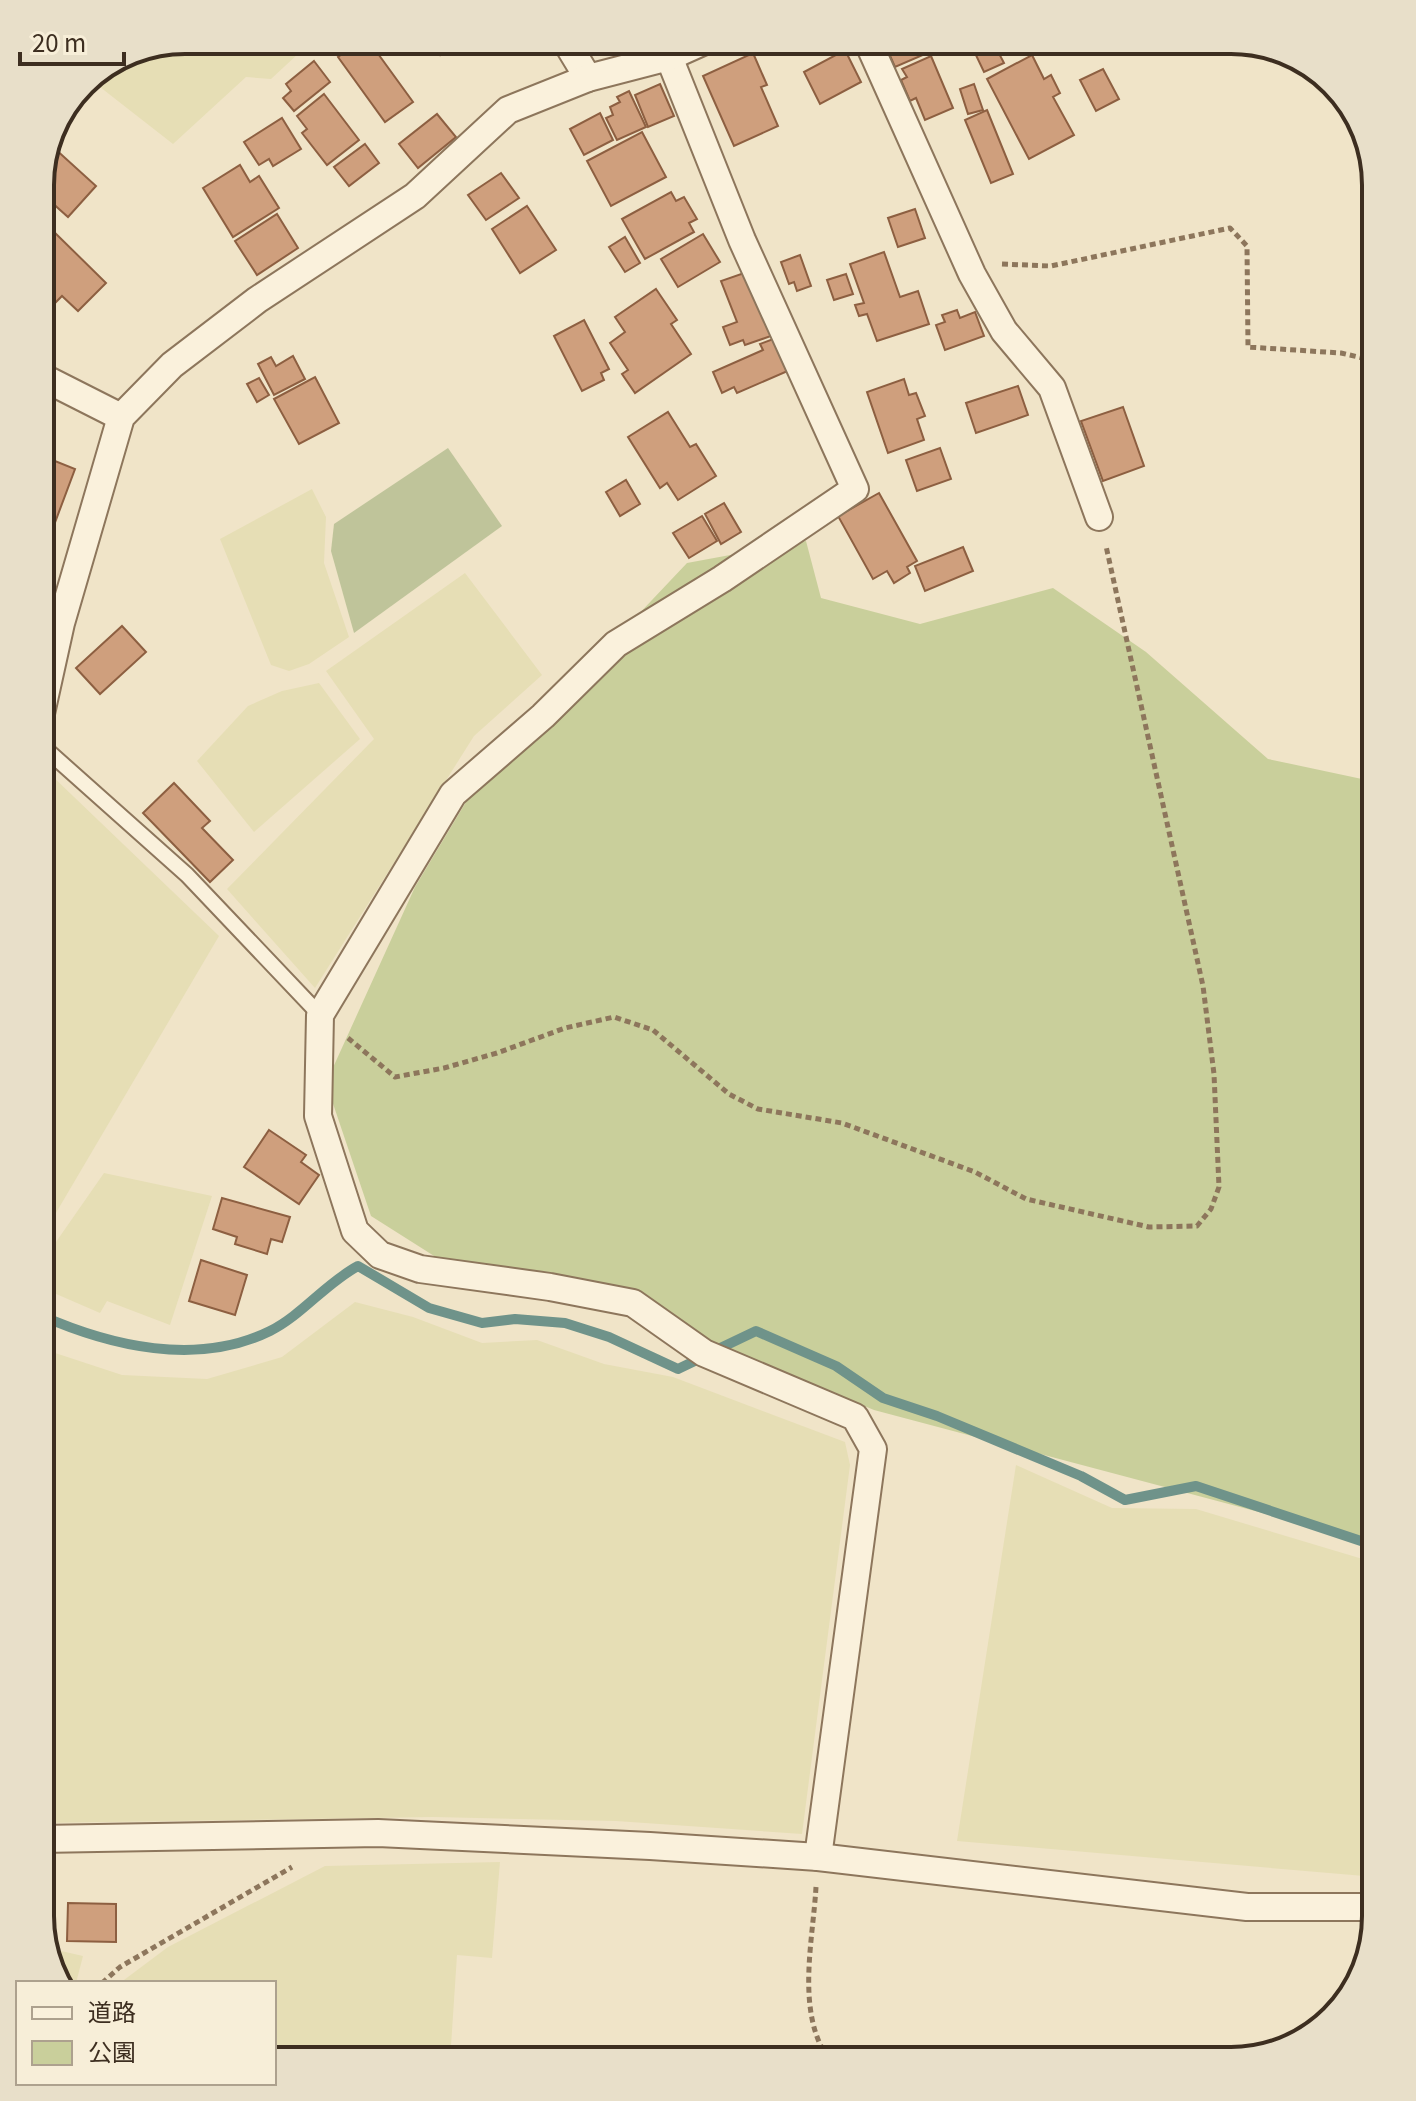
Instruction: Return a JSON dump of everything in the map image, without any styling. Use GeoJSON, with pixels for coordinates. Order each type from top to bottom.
{"type":"FeatureCollection","features":[{"type":"Feature","properties":{"kind":"street"},"geometry":{"type":"LineString","coordinates":[[573,54],[588,78]]}},
{"type":"Feature","properties":{"kind":"street"},"geometry":{"type":"LineString","coordinates":[[54,655],[121,417],[172,365],[257,300],[415,196],[508,110],[588,78],[676,54]]}},
{"type":"Feature","properties":{"kind":"street"},"geometry":{"type":"LineString","coordinates":[[873,54],[972,274],[1004,331],[1052,388],[1099,517]]}},
{"type":"Feature","properties":{"kind":"street"},"geometry":{"type":"LineString","coordinates":[[669,57],[742,240],[855,489],[722,579],[616,644],[543,716],[453,794],[320,1015],[318,1116],[355,1231],[380,1255],[420,1269],[550,1287],[633,1303],[704,1353],[855,1417],[873,1449],[818,1857]]}},
{"type":"Feature","properties":{"kind":"street"},"geometry":{"type":"LineString","coordinates":[[54,383],[121,417]]}},
{"type":"Feature","properties":{"kind":"street"},"geometry":{"type":"LineString","coordinates":[[54,1839],[378,1833],[818,1857],[1247,1907],[1362,1907]]}},
{"type":"Feature","properties":{"kind":"lane"},"geometry":{"type":"LineString","coordinates":[[54,756],[187,875],[320,1015]]}},
{"type":"Feature","properties":{"kind":"path"},"geometry":{"type":"LineString","coordinates":[[972,274],[1002,264],[1051,266],[1230,228],[1247,246],[1248,347],[1328,351],[1362,358]]}},
{"type":"Feature","properties":{"kind":"path"},"geometry":{"type":"LineString","coordinates":[[320,1015],[395,1077],[444,1068],[565,1028],[614,1017],[653,1030],[729,1094],[758,1109],[842,1123],[975,1172],[1026,1199],[1149,1227],[1197,1226],[1211,1209],[1219,1187],[1214,1074],[1203,986],[1099,517]]}},
{"type":"Feature","properties":{"kind":"path"},"geometry":{"type":"LineString","coordinates":[[818,1857],[809,1996],[820,2047]]}},
{"type":"Feature","properties":{"kind":"path"},"geometry":{"type":"LineString","coordinates":[[104,1981],[120,1967],[293,1866]]}},
{"type":"Feature","properties":{"kind":"shaded area"},"geometry":{"type":"Polygon","coordinates":[[[185,54],[298,54],[271,79],[246,77],[173,144],[100,87],[119,72],[159,57],[185,54]]]}},
{"type":"Feature","properties":{"kind":"shaded area"},"geometry":{"type":"Polygon","coordinates":[[[312,489],[326,517],[324,563],[349,637],[309,664],[289,671],[271,665],[220,539],[312,489]]]}},
{"type":"Feature","properties":{"kind":"shaded area"},"geometry":{"type":"Polygon","coordinates":[[[465,573],[542,675],[474,736],[315,988],[227,889],[374,739],[326,671],[465,573]]]}},
{"type":"Feature","properties":{"kind":"shaded area"},"geometry":{"type":"Polygon","coordinates":[[[319,683],[360,739],[254,832],[197,761],[248,706],[282,691],[319,683]]]}},
{"type":"Feature","properties":{"kind":"shaded area"},"geometry":{"type":"Polygon","coordinates":[[[54,778],[219,936],[54,1216],[54,778]]]}},
{"type":"Feature","properties":{"kind":"shaded area"},"geometry":{"type":"Polygon","coordinates":[[[104,1173],[212,1196],[170,1325],[107,1301],[100,1313],[54,1293],[54,1245],[104,1173]]]}},
{"type":"Feature","properties":{"kind":"shaded area"},"geometry":{"type":"Polygon","coordinates":[[[355,1302],[413,1317],[482,1343],[537,1340],[604,1364],[673,1377],[845,1442],[850,1465],[802,1834],[616,1821],[433,1817],[54,1823],[54,1353],[122,1375],[207,1379],[282,1357],[355,1302]]]}},
{"type":"Feature","properties":{"kind":"shaded area"},"geometry":{"type":"Polygon","coordinates":[[[1016,1465],[1112,1508],[1196,1509],[1362,1559],[1362,1876],[957,1841],[1016,1465]]]}},
{"type":"Feature","properties":{"kind":"shaded area"},"geometry":{"type":"Polygon","coordinates":[[[500,1862],[492,1958],[457,1955],[451,2047],[276,2047],[276,1981],[123,1981],[168,1947],[325,1866],[500,1862]]]}},
{"type":"Feature","properties":{"kind":"shaded area"},"geometry":{"type":"Polygon","coordinates":[[[58,1950],[83,1956],[77,1981],[72,1981],[58,1950]]]}},
{"type":"Feature","properties":{"kind":"green space"},"geometry":{"type":"Polygon","coordinates":[[[448,448],[502,526],[354,633],[331,551],[334,524],[448,448]]]}},
{"type":"Feature","properties":{"kind":"green space"},"geometry":{"type":"Polygon","coordinates":[[[806,541],[821,598],[920,624],[1053,588],[1146,652],[1268,759],[1362,779],[1362,1539],[874,1410],[686,1331],[461,1273],[371,1216],[326,1083],[415,887],[475,787],[687,563],[806,541]]]}},
{"type":"Feature","properties":{"kind":"building"},"geometry":{"type":"Polygon","coordinates":[[[342,54],[378,54],[413,102],[385,122],[338,57],[342,54]]]}},
{"type":"Feature","properties":{"kind":"building"},"geometry":{"type":"Polygon","coordinates":[[[753,54],[767,85],[761,87],[778,126],[734,146],[703,76],[753,54]]]}},
{"type":"Feature","properties":{"kind":"building"},"geometry":{"type":"Polygon","coordinates":[[[838,54],[847,54],[861,82],[820,104],[804,72],[838,54]]]}},
{"type":"Feature","properties":{"kind":"building"},"geometry":{"type":"Polygon","coordinates":[[[889,54],[925,54],[895,67],[889,54]]]}},
{"type":"Feature","properties":{"kind":"building"},"geometry":{"type":"Polygon","coordinates":[[[975,54],[999,54],[1004,63],[984,72],[975,54]]]}},
{"type":"Feature","properties":{"kind":"building"},"geometry":{"type":"Polygon","coordinates":[[[1032,55],[1044,79],[1051,75],[1060,93],[1053,97],[1074,135],[1029,159],[987,79],[1032,55]]]}},
{"type":"Feature","properties":{"kind":"building"},"geometry":{"type":"Polygon","coordinates":[[[931,56],[953,108],[925,120],[916,98],[910,101],[901,80],[907,77],[902,69],[931,56]]]}},
{"type":"Feature","properties":{"kind":"building"},"geometry":{"type":"Polygon","coordinates":[[[314,61],[330,82],[294,111],[283,98],[291,91],[286,84],[314,61]]]}},
{"type":"Feature","properties":{"kind":"building"},"geometry":{"type":"Polygon","coordinates":[[[1103,69],[1119,99],[1096,111],[1080,80],[1103,69]]]}},
{"type":"Feature","properties":{"kind":"building"},"geometry":{"type":"Polygon","coordinates":[[[660,84],[674,116],[648,127],[635,95],[660,84]]]}},
{"type":"Feature","properties":{"kind":"building"},"geometry":{"type":"Polygon","coordinates":[[[974,84],[983,110],[968,114],[960,89],[974,84]]]}},
{"type":"Feature","properties":{"kind":"building"},"geometry":{"type":"Polygon","coordinates":[[[629,91],[646,127],[617,140],[606,118],[613,115],[610,107],[620,102],[617,97],[629,91]]]}},
{"type":"Feature","properties":{"kind":"building"},"geometry":{"type":"Polygon","coordinates":[[[324,94],[359,140],[327,165],[302,133],[307,129],[297,116],[324,94]]]}},
{"type":"Feature","properties":{"kind":"building"},"geometry":{"type":"Polygon","coordinates":[[[987,110],[1013,174],[991,183],[965,120],[987,110]]]}},
{"type":"Feature","properties":{"kind":"building"},"geometry":{"type":"Polygon","coordinates":[[[600,113],[613,140],[584,155],[570,129],[600,113]]]}},
{"type":"Feature","properties":{"kind":"building"},"geometry":{"type":"Polygon","coordinates":[[[437,114],[456,137],[418,168],[399,144],[437,114]]]}},
{"type":"Feature","properties":{"kind":"building"},"geometry":{"type":"Polygon","coordinates":[[[282,118],[301,149],[273,166],[269,159],[259,165],[244,142],[282,118]]]}},
{"type":"Feature","properties":{"kind":"building"},"geometry":{"type":"Polygon","coordinates":[[[642,132],[666,177],[611,206],[587,161],[642,132]]]}},
{"type":"Feature","properties":{"kind":"building"},"geometry":{"type":"Polygon","coordinates":[[[365,144],[379,163],[349,186],[334,167],[365,144]]]}},
{"type":"Feature","properties":{"kind":"building"},"geometry":{"type":"Polygon","coordinates":[[[58,151],[96,186],[68,217],[54,204],[58,151]]]}},
{"type":"Feature","properties":{"kind":"building"},"geometry":{"type":"Polygon","coordinates":[[[240,165],[250,182],[259,176],[279,208],[233,237],[203,188],[240,165]]]}},
{"type":"Feature","properties":{"kind":"building"},"geometry":{"type":"Polygon","coordinates":[[[501,173],[519,198],[486,220],[468,195],[501,173]]]}},
{"type":"Feature","properties":{"kind":"building"},"geometry":{"type":"Polygon","coordinates":[[[671,192],[676,201],[684,197],[697,219],[689,223],[694,232],[645,259],[622,219],[671,192]]]}},
{"type":"Feature","properties":{"kind":"building"},"geometry":{"type":"Polygon","coordinates":[[[527,206],[556,250],[520,273],[492,229],[527,206]]]}},
{"type":"Feature","properties":{"kind":"building"},"geometry":{"type":"Polygon","coordinates":[[[915,209],[925,238],[898,247],[888,218],[915,209]]]}},
{"type":"Feature","properties":{"kind":"building"},"geometry":{"type":"Polygon","coordinates":[[[277,214],[298,248],[257,275],[235,241],[277,214]]]}},
{"type":"Feature","properties":{"kind":"building"},"geometry":{"type":"Polygon","coordinates":[[[54,232],[106,283],[78,311],[62,296],[56,302],[54,232]]]}},
{"type":"Feature","properties":{"kind":"building"},"geometry":{"type":"Polygon","coordinates":[[[703,234],[720,262],[678,287],[661,259],[703,234]]]}},
{"type":"Feature","properties":{"kind":"building"},"geometry":{"type":"Polygon","coordinates":[[[625,237],[640,263],[625,272],[609,247],[625,237]]]}},
{"type":"Feature","properties":{"kind":"building"},"geometry":{"type":"Polygon","coordinates":[[[884,252],[900,297],[918,291],[929,324],[877,341],[867,314],[859,316],[855,305],[864,303],[850,264],[884,252]]]}},
{"type":"Feature","properties":{"kind":"building"},"geometry":{"type":"Polygon","coordinates":[[[800,255],[811,286],[797,291],[794,282],[789,284],[781,262],[800,255]]]}},
{"type":"Feature","properties":{"kind":"building"},"geometry":{"type":"Polygon","coordinates":[[[747,272],[771,336],[745,345],[743,340],[730,345],[723,327],[737,322],[721,281],[747,272]]]}},
{"type":"Feature","properties":{"kind":"building"},"geometry":{"type":"Polygon","coordinates":[[[846,274],[853,294],[834,300],[827,280],[846,274]]]}},
{"type":"Feature","properties":{"kind":"building"},"geometry":{"type":"Polygon","coordinates":[[[656,289],[677,320],[671,324],[691,354],[635,393],[622,374],[628,370],[610,343],[625,332],[615,317],[656,289]]]}},
{"type":"Feature","properties":{"kind":"building"},"geometry":{"type":"Polygon","coordinates":[[[957,310],[960,318],[975,312],[984,336],[945,350],[936,325],[945,322],[942,315],[957,310]]]}},
{"type":"Feature","properties":{"kind":"building"},"geometry":{"type":"Polygon","coordinates":[[[584,320],[609,369],[601,373],[604,380],[582,391],[554,336],[584,320]]]}},
{"type":"Feature","properties":{"kind":"building"},"geometry":{"type":"Polygon","coordinates":[[[776,338],[790,370],[737,393],[734,387],[722,393],[713,372],[763,350],[760,344],[776,338]]]}},
{"type":"Feature","properties":{"kind":"building"},"geometry":{"type":"Polygon","coordinates":[[[293,356],[305,379],[274,395],[258,364],[271,357],[276,366],[293,356]]]}},
{"type":"Feature","properties":{"kind":"building"},"geometry":{"type":"Polygon","coordinates":[[[315,377],[339,423],[299,444],[274,399],[315,377]]]}},
{"type":"Feature","properties":{"kind":"building"},"geometry":{"type":"Polygon","coordinates":[[[259,378],[269,395],[257,402],[247,384],[259,378]]]}},
{"type":"Feature","properties":{"kind":"building"},"geometry":{"type":"Polygon","coordinates":[[[904,379],[909,395],[916,393],[925,416],[917,419],[924,440],[888,453],[867,392],[904,379]]]}},
{"type":"Feature","properties":{"kind":"building"},"geometry":{"type":"Polygon","coordinates":[[[1018,386],[1028,415],[976,433],[966,403],[1018,386]]]}},
{"type":"Feature","properties":{"kind":"building"},"geometry":{"type":"Polygon","coordinates":[[[1123,407],[1144,466],[1103,481],[1081,421],[1123,407]]]}},
{"type":"Feature","properties":{"kind":"building"},"geometry":{"type":"Polygon","coordinates":[[[668,412],[690,447],[696,444],[716,476],[678,500],[667,483],[660,488],[628,437],[668,412]]]}},
{"type":"Feature","properties":{"kind":"building"},"geometry":{"type":"Polygon","coordinates":[[[940,448],[951,479],[917,491],[906,460],[940,448]]]}},
{"type":"Feature","properties":{"kind":"building"},"geometry":{"type":"Polygon","coordinates":[[[54,461],[75,469],[54,525],[54,461]]]}},
{"type":"Feature","properties":{"kind":"building"},"geometry":{"type":"Polygon","coordinates":[[[626,480],[640,504],[620,516],[606,492],[626,480]]]}},
{"type":"Feature","properties":{"kind":"building"},"geometry":{"type":"Polygon","coordinates":[[[879,493],[917,561],[907,567],[910,573],[894,583],[887,571],[873,579],[838,516],[879,493]]]}},
{"type":"Feature","properties":{"kind":"building"},"geometry":{"type":"Polygon","coordinates":[[[724,503],[741,532],[721,544],[705,514],[724,503]]]}},
{"type":"Feature","properties":{"kind":"building"},"geometry":{"type":"Polygon","coordinates":[[[702,516],[717,541],[689,558],[673,533],[702,516]]]}},
{"type":"Feature","properties":{"kind":"building"},"geometry":{"type":"Polygon","coordinates":[[[963,547],[973,571],[925,591],[915,566],[963,547]]]}},
{"type":"Feature","properties":{"kind":"building"},"geometry":{"type":"Polygon","coordinates":[[[122,626],[146,652],[100,694],[76,668],[122,626]]]}},
{"type":"Feature","properties":{"kind":"building"},"geometry":{"type":"Polygon","coordinates":[[[174,783],[210,821],[202,828],[233,860],[210,882],[143,813],[174,783]]]}},
{"type":"Feature","properties":{"kind":"building"},"geometry":{"type":"Polygon","coordinates":[[[269,1130],[306,1155],[301,1162],[319,1175],[299,1204],[244,1167],[269,1130]]]}},
{"type":"Feature","properties":{"kind":"building"},"geometry":{"type":"Polygon","coordinates":[[[222,1198],[290,1217],[282,1242],[271,1239],[267,1254],[235,1244],[237,1237],[213,1229],[222,1198]]]}},
{"type":"Feature","properties":{"kind":"building"},"geometry":{"type":"Polygon","coordinates":[[[201,1260],[247,1275],[235,1315],[189,1301],[201,1260]]]}},
{"type":"Feature","properties":{"kind":"building"},"geometry":{"type":"Polygon","coordinates":[[[68,1903],[116,1904],[116,1942],[67,1941],[68,1903]]]}},
{"type":"Feature","properties":{"kind":"waterway"},"geometry":{"type":"LineString","coordinates":[[54,1321],[124,1343],[184,1350],[213,1348],[242,1342],[270,1331],[358,1266],[429,1308],[482,1323],[515,1319],[565,1323],[609,1337],[678,1369],[703,1357]]}},
{"type":"Feature","properties":{"kind":"waterway"},"geometry":{"type":"LineString","coordinates":[[712,1352],[756,1331],[836,1366],[883,1398],[937,1416],[1081,1476],[1125,1500],[1196,1486],[1362,1541]]}}]}
